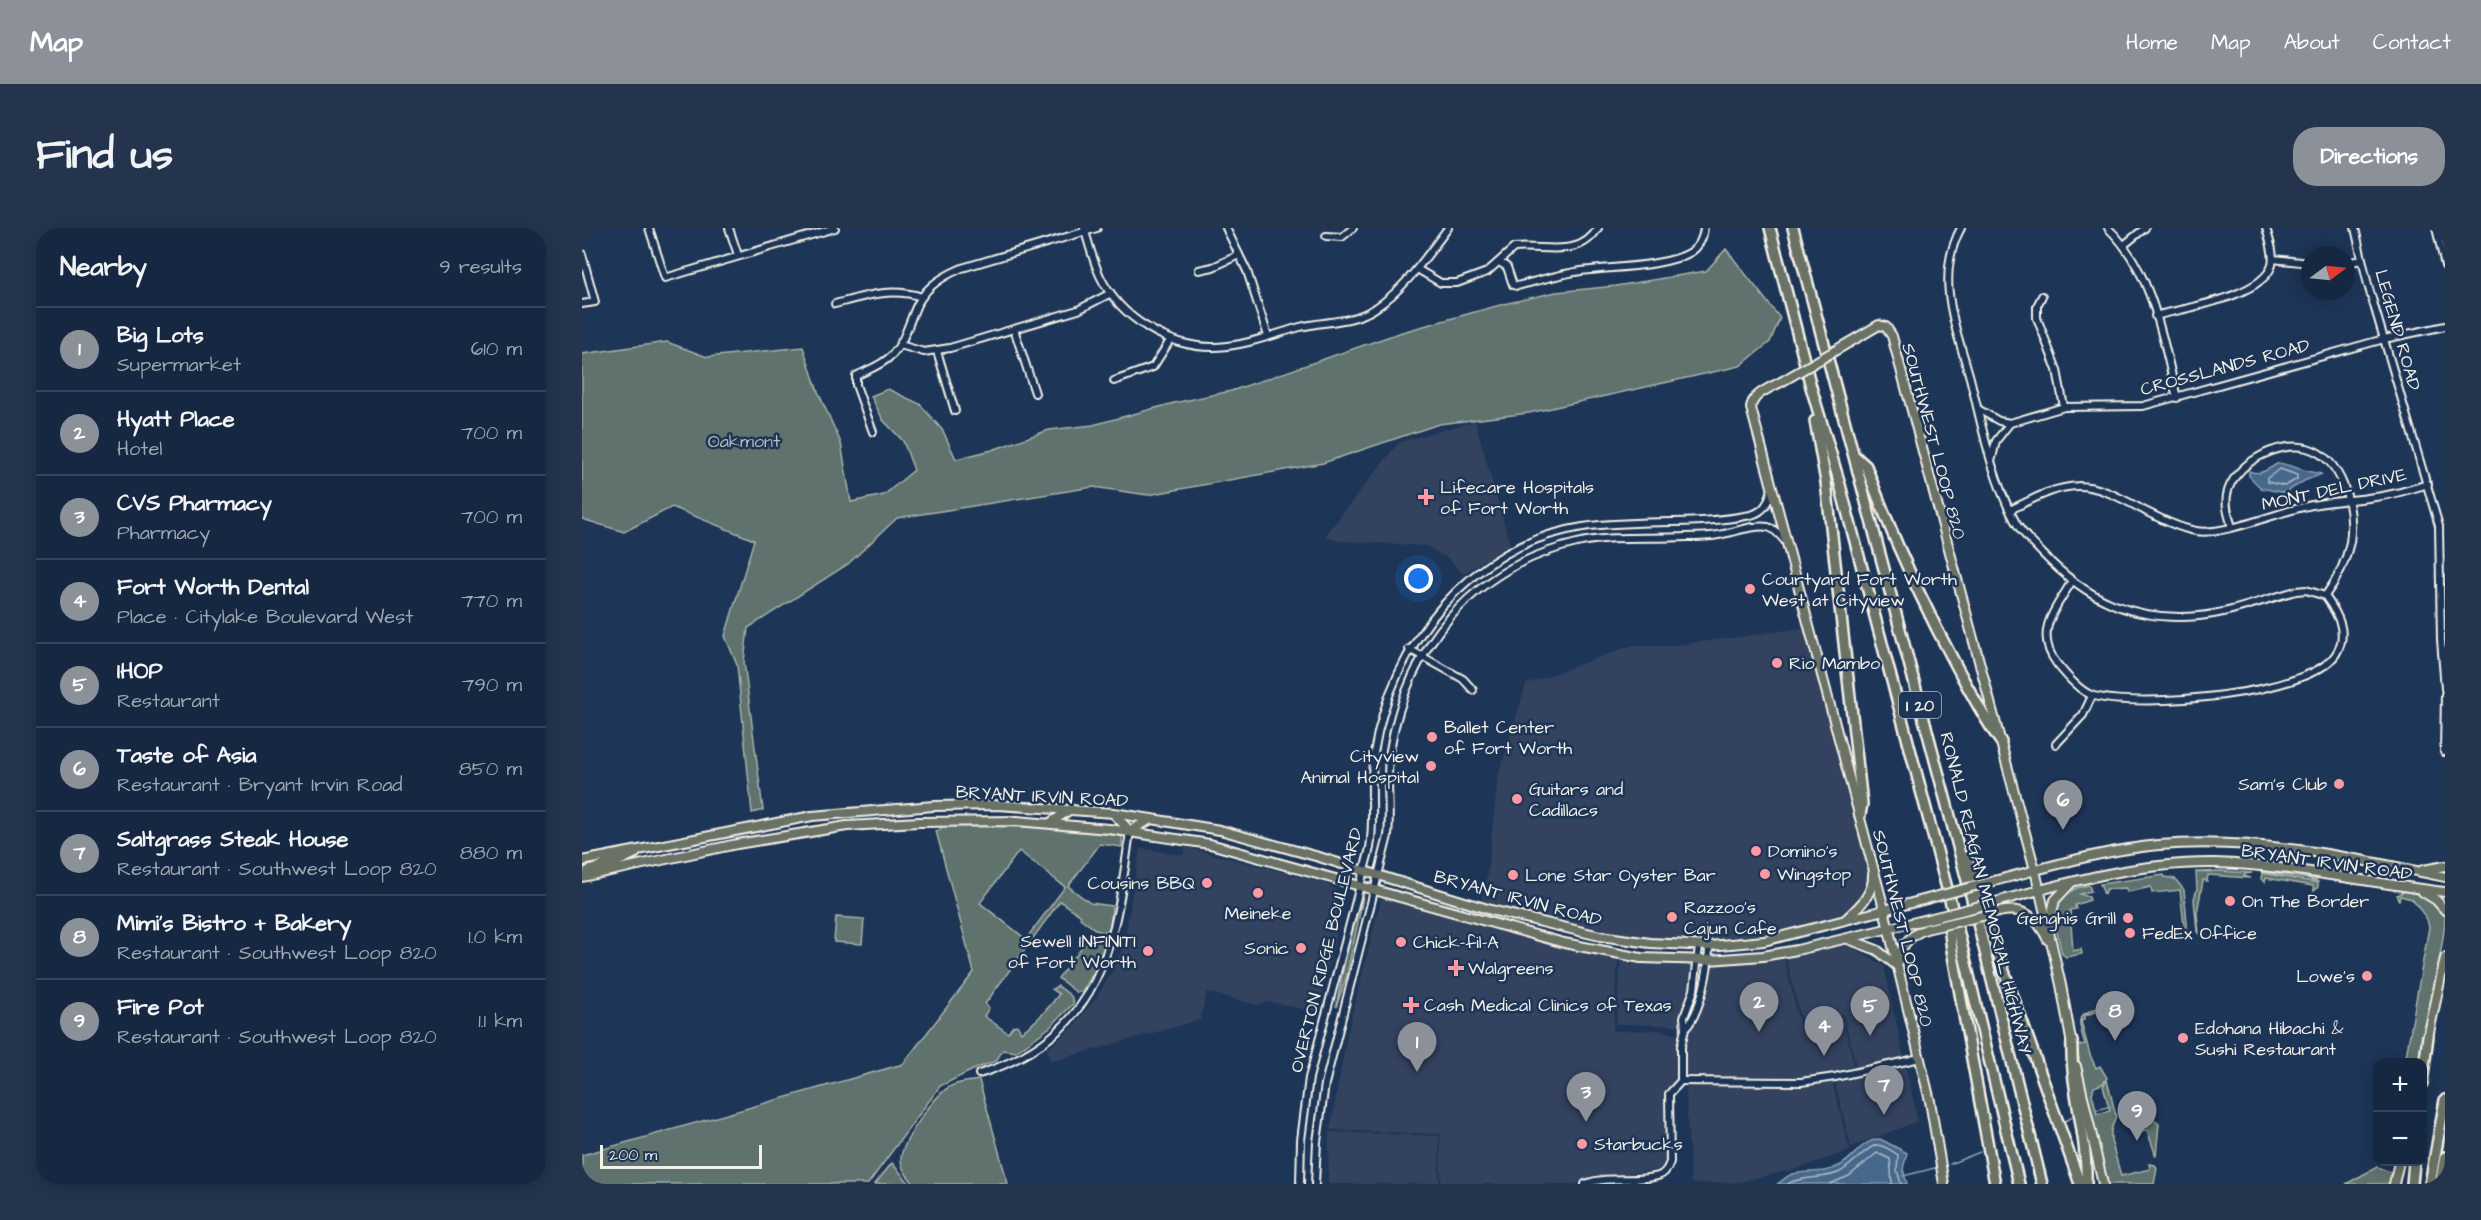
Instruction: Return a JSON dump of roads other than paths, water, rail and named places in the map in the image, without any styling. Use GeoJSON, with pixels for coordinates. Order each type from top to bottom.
{"type":"FeatureCollection","features":[{"type":"Feature","properties":{"kind":"highway","name":"RONALD REAGAN MEMORIAL HIGHWAY"},"geometry":{"type":"LineString","coordinates":[[1770,228],[1947,891],[2019,1184]]}},
{"type":"Feature","properties":{"kind":"highway","name":"RONALD REAGAN MEMORIAL HIGHWAY"},"geometry":{"type":"LineString","coordinates":[[1793,228],[1972,899],[2042,1184]]}},
{"type":"Feature","properties":{"kind":"highway"},"geometry":{"type":"LineString","coordinates":[[1811,387],[1810,402],[1818,434],[1829,504],[1862,804],[1860,815]]}},
{"type":"Feature","properties":{"kind":"highway"},"geometry":{"type":"LineString","coordinates":[[1855,457],[1866,466],[1905,563],[1941,639],[1987,723],[2001,742]]}},
{"type":"Feature","properties":{"kind":"highway"},"geometry":{"type":"LineString","coordinates":[[1920,704],[1928,712],[1969,866],[2079,1184]]}},
{"type":"Feature","properties":{"kind":"highway"},"geometry":{"type":"LineString","coordinates":[[1947,891],[1949,931],[1995,1184]]}},
{"type":"Feature","properties":{"kind":"highway"},"geometry":{"type":"LineString","coordinates":[[2425,1058],[2428,1036]]}},
{"type":"Feature","properties":{"kind":"highway"},"geometry":{"type":"LineString","coordinates":[[2072,1041],[2071,1062],[2085,1150],[2086,1184]]}},
{"type":"Feature","properties":{"kind":"highway"},"geometry":{"type":"LineString","coordinates":[[2430,1184],[2445,1100]]}},
{"type":"Feature","properties":{"kind":"highway"},"geometry":{"type":"LineString","coordinates":[[2440,1184],[2445,1156]]}},
{"type":"Feature","properties":{"kind":"highway"},"geometry":{"type":"LineString","coordinates":[[2412,1184],[2414,1166]]}},
{"type":"Feature","properties":{"kind":"main road","name":"SOUTHWEST LOOP 820"},"geometry":{"type":"LineString","coordinates":[[1944,1182],[1920,1058],[1885,910],[1785,541],[1751,403],[1756,397],[1880,325],[1886,327],[1892,336],[2035,870],[2103,1184]]}},
{"type":"Feature","properties":{"kind":"main road","name":"BRYANT IRVIN ROAD"},"geometry":{"type":"LineString","coordinates":[[582,861],[777,822],[836,813],[956,805],[1071,809],[1113,813],[1220,830],[1491,910],[1600,936],[1699,946],[1764,940],[2102,853],[2160,845],[2262,845],[2445,877]]}},
{"type":"Feature","properties":{"kind":"main road"},"geometry":{"type":"LineString","coordinates":[[1050,823],[1071,809],[1085,826]]}},
{"type":"Feature","properties":{"kind":"main road"},"geometry":{"type":"LineString","coordinates":[[1113,813],[1130,831],[1152,819]]}},
{"type":"Feature","properties":{"kind":"main road","name":"BRYANT IRVIN ROAD"},"geometry":{"type":"LineString","coordinates":[[582,876],[736,844],[847,826],[945,821],[1050,823],[1130,831],[1210,844],[1598,951],[1648,958],[1699,960],[1763,956],[1846,939],[2078,880],[2137,869],[2216,863],[2284,868],[2445,892]]}},
{"type":"Feature","properties":{"kind":"main road"},"geometry":{"type":"LineString","coordinates":[[1250,855],[1253,839]]}},
{"type":"Feature","properties":{"kind":"main road"},"geometry":{"type":"LineString","coordinates":[[606,872],[613,864],[639,850]]}},
{"type":"Feature","properties":{"kind":"main road"},"geometry":{"type":"LineString","coordinates":[[582,876],[602,866],[614,855]]}},
{"type":"Feature","properties":{"kind":"main road"},"geometry":{"type":"LineString","coordinates":[[1844,920],[1857,909],[1870,890],[1873,879],[1872,861]]}},
{"type":"Feature","properties":{"kind":"main road"},"geometry":{"type":"LineString","coordinates":[[2417,871],[2445,866]]}},
{"type":"Feature","properties":{"kind":"main road"},"geometry":{"type":"LineString","coordinates":[[2049,931],[2055,900],[2063,889],[2078,880]]}},
{"type":"Feature","properties":{"kind":"main road"},"geometry":{"type":"LineString","coordinates":[[2413,888],[2433,897],[2445,910]]}},
{"type":"Feature","properties":{"kind":"main road"},"geometry":{"type":"LineString","coordinates":[[1846,939],[1876,950],[1897,967],[1899,956],[1911,936],[1926,930],[2013,909],[2032,916],[2054,952]]}},
{"type":"Feature","properties":{"kind":"main road"},"geometry":{"type":"LineString","coordinates":[[2423,1058],[2445,958]]}},
{"type":"Feature","properties":{"kind":"main road"},"geometry":{"type":"LineString","coordinates":[[2394,1184],[2398,1166]]}},
{"type":"Feature","properties":{"kind":"street"},"geometry":{"type":"LineString","coordinates":[[649,228],[665,278],[809,232],[835,228]]}},
{"type":"Feature","properties":{"kind":"street"},"geometry":{"type":"LineString","coordinates":[[729,228],[738,255]]}},
{"type":"Feature","properties":{"kind":"street"},"geometry":{"type":"LineString","coordinates":[[873,432],[856,385],[856,376],[883,362],[900,345],[922,297],[938,279],[962,268],[1097,228]]}},
{"type":"Feature","properties":{"kind":"street"},"geometry":{"type":"LineString","coordinates":[[1226,228],[1247,271],[1268,336]]}},
{"type":"Feature","properties":{"kind":"street"},"geometry":{"type":"LineString","coordinates":[[1326,236],[1342,237],[1353,228]]}},
{"type":"Feature","properties":{"kind":"street"},"geometry":{"type":"LineString","coordinates":[[1417,269],[1434,281],[1448,284],[1487,272],[1508,250],[1514,248],[1558,250],[1572,247],[1585,241],[1598,228]]}},
{"type":"Feature","properties":{"kind":"street"},"geometry":{"type":"LineString","coordinates":[[1499,262],[1507,267],[1513,285],[1517,286],[1577,272],[1648,264],[1690,253],[1697,247],[1704,228]]}},
{"type":"Feature","properties":{"kind":"street"},"geometry":{"type":"LineString","coordinates":[[1961,228],[1950,257],[1948,302],[1992,459],[2015,523],[2027,537],[2072,581],[2114,606],[2143,614],[2166,617],[2203,616],[2306,590],[2325,596],[2339,620],[2343,638],[2331,660],[2298,678],[2245,691],[2163,701],[2127,701],[2092,696],[2068,678],[2053,658],[2047,645],[2049,623],[2072,581]]}},
{"type":"Feature","properties":{"kind":"street"},"geometry":{"type":"LineString","coordinates":[[2108,228],[2132,255],[2143,280],[2177,398]]}},
{"type":"Feature","properties":{"kind":"street"},"geometry":{"type":"LineString","coordinates":[[2124,245],[2145,228]]}},
{"type":"Feature","properties":{"kind":"street"},"geometry":{"type":"LineString","coordinates":[[2155,316],[2248,289],[2266,275],[2272,259],[2266,228]]}},
{"type":"Feature","properties":{"kind":"street","name":"LEGEND ROAD"},"geometry":{"type":"LineString","coordinates":[[2355,228],[2384,339],[2439,526],[2441,640],[2445,689]]}},
{"type":"Feature","properties":{"kind":"street"},"geometry":{"type":"LineString","coordinates":[[2436,228],[2445,266]]}},
{"type":"Feature","properties":{"kind":"street"},"geometry":{"type":"LineString","coordinates":[[1085,230],[1101,278],[1111,293],[1137,320],[1172,339],[1214,347],[1245,343],[1313,324],[1351,319],[1365,314],[1393,296],[1417,269],[1445,229]]}},
{"type":"Feature","properties":{"kind":"street"},"geometry":{"type":"LineString","coordinates":[[582,254],[595,302],[582,304]]}},
{"type":"Feature","properties":{"kind":"street"},"geometry":{"type":"LineString","coordinates":[[1199,270],[1213,267],[1239,255]]}},
{"type":"Feature","properties":{"kind":"street"},"geometry":{"type":"LineString","coordinates":[[2272,259],[2301,262]]}},
{"type":"Feature","properties":{"kind":"street"},"geometry":{"type":"LineString","coordinates":[[2355,261],[2362,260]]}},
{"type":"Feature","properties":{"kind":"street"},"geometry":{"type":"LineString","coordinates":[[835,304],[869,294],[894,291],[922,297]]}},
{"type":"Feature","properties":{"kind":"street"},"geometry":{"type":"LineString","coordinates":[[900,345],[924,352],[937,351],[1078,310],[1111,293]]}},
{"type":"Feature","properties":{"kind":"street"},"geometry":{"type":"LineString","coordinates":[[2043,296],[2037,306],[2037,318],[2057,370],[2064,407]]}},
{"type":"Feature","properties":{"kind":"street","name":"CROSSLANDS ROAD"},"geometry":{"type":"LineString","coordinates":[[2010,423],[2064,407],[2142,406],[2384,339],[2445,326]]}},
{"type":"Feature","properties":{"kind":"street"},"geometry":{"type":"LineString","coordinates":[[1014,329],[1035,393]]}},
{"type":"Feature","properties":{"kind":"street"},"geometry":{"type":"LineString","coordinates":[[1114,381],[1153,367],[1172,339]]}},
{"type":"Feature","properties":{"kind":"street"},"geometry":{"type":"LineString","coordinates":[[937,351],[955,411]]}},
{"type":"Feature","properties":{"kind":"street"},"geometry":{"type":"LineString","coordinates":[[1978,409],[1999,421],[2010,423],[1996,441],[1992,459]]}},
{"type":"Feature","properties":{"kind":"street"},"geometry":{"type":"LineString","coordinates":[[2232,527],[2226,505],[2230,485],[2246,465],[2273,450],[2299,447],[2318,454],[2338,475],[2347,500],[2350,541],[2337,580],[2325,596]]}},
{"type":"Feature","properties":{"kind":"street","name":"MONT DEL DRIVE"},"geometry":{"type":"LineString","coordinates":[[2010,510],[2048,491],[2066,486],[2090,486],[2111,493],[2163,520],[2198,532],[2232,527],[2304,507],[2395,494],[2428,484]]}},
{"type":"Feature","properties":{"kind":"street","name":"OVERTON RIDGE BOULEVARD"},"geometry":{"type":"LineString","coordinates":[[1300,1184],[1301,1140],[1309,1078],[1372,833],[1374,754],[1386,702],[1409,649],[1448,598],[1484,570],[1514,551],[1551,535],[1582,527],[1707,521],[1751,515],[1758,513],[1767,505],[1772,489]]}},
{"type":"Feature","properties":{"kind":"street"},"geometry":{"type":"LineString","coordinates":[[1617,539],[1619,525]]}},
{"type":"Feature","properties":{"kind":"street","name":"OVERTON RIDGE BOULEVARD"},"geometry":{"type":"LineString","coordinates":[[1316,1184],[1317,1142],[1324,1090],[1340,1019],[1385,848],[1389,820],[1389,755],[1402,700],[1421,656],[1455,612],[1491,581],[1534,558],[1563,547],[1617,539],[1704,537],[1763,527],[1774,530],[1785,541]]}},
{"type":"Feature","properties":{"kind":"street"},"geometry":{"type":"LineString","coordinates":[[1484,570],[1491,581]]}},
{"type":"Feature","properties":{"kind":"street"},"geometry":{"type":"LineString","coordinates":[[1409,649],[1463,679],[1473,690]]}},
{"type":"Feature","properties":{"kind":"street"},"geometry":{"type":"LineString","coordinates":[[2444,752],[2445,694]]}},
{"type":"Feature","properties":{"kind":"street"},"geometry":{"type":"LineString","coordinates":[[2056,744],[2083,715],[2092,696]]}},
{"type":"Feature","properties":{"kind":"street"},"geometry":{"type":"LineString","coordinates":[[1374,754],[1389,755]]}},
{"type":"Feature","properties":{"kind":"street"},"geometry":{"type":"LineString","coordinates":[[979,1074],[1016,1060],[1048,1039],[1064,1024],[1091,989],[1102,970],[1112,940],[1130,831]]}},
{"type":"Feature","properties":{"kind":"street"},"geometry":{"type":"LineString","coordinates":[[1585,1184],[1605,1179],[1658,1176],[1668,1169],[1670,1162],[1669,1094],[1681,1081],[1684,1017],[1694,990],[1699,946]]}},
{"type":"Feature","properties":{"kind":"street"},"geometry":{"type":"LineString","coordinates":[[1685,1029],[1692,1022],[1701,994],[1710,946]]}},
{"type":"Feature","properties":{"kind":"street"},"geometry":{"type":"LineString","coordinates":[[1694,990],[1701,994]]}},
{"type":"Feature","properties":{"kind":"street"},"geometry":{"type":"LineString","coordinates":[[1326,1016],[1340,1019]]}},
{"type":"Feature","properties":{"kind":"street"},"geometry":{"type":"LineString","coordinates":[[1681,1081],[1801,1082],[1835,1077],[1920,1058]]}},
{"type":"Feature","properties":{"kind":"street"},"geometry":{"type":"LineString","coordinates":[[1301,1140],[1317,1142]]}},
{"type":"Feature","properties":{"kind":"water"},"geometry":{"type":"Polygon","coordinates":[[[2279,463],[2322,474],[2304,481],[2285,493],[2261,488],[2249,476],[2249,471],[2261,472],[2279,463]]]}},
{"type":"Feature","properties":{"kind":"water"},"geometry":{"type":"Polygon","coordinates":[[[1880,1139],[1907,1153],[1903,1169],[1907,1184],[1777,1184],[1791,1175],[1822,1171],[1841,1165],[1868,1142],[1880,1139]]]}},
{"type":"Feature","properties":{"kind":"waterway"},"geometry":{"type":"LineString","coordinates":[[2096,1110],[2111,1106]]}},
{"type":"Feature","properties":{"kind":"waterway"},"geometry":{"type":"LineString","coordinates":[[2063,1122],[2073,1117]]}},
{"type":"Feature","properties":{"kind":"waterway"},"geometry":{"type":"LineString","coordinates":[[1950,1164],[1980,1152]]}},
{"type":"Feature","properties":{"kind":"waterway"},"geometry":{"type":"LineString","coordinates":[[1903,1176],[1935,1168]]}},
{"type":"Feature","properties":{"kind":"place","name":"Lifecare Hospitals of Fort Worth"},"geometry":{"type":"Point","coordinates":[1426,497]}},
{"type":"Feature","properties":{"kind":"place","name":"Courtyard Fort Worth West at Cityview"},"geometry":{"type":"Point","coordinates":[1750,589]}},
{"type":"Feature","properties":{"kind":"place","name":"Rio Mambo"},"geometry":{"type":"Point","coordinates":[1777,663]}},
{"type":"Feature","properties":{"kind":"place","name":"Ballet Center of Fort Worth"},"geometry":{"type":"Point","coordinates":[1432,737]}},
{"type":"Feature","properties":{"kind":"place","name":"Cityview Animal Hospital"},"geometry":{"type":"Point","coordinates":[1431,766]}},
{"type":"Feature","properties":{"kind":"place","name":"Sam's Club"},"geometry":{"type":"Point","coordinates":[2339,784]}},
{"type":"Feature","properties":{"kind":"place","name":"Guitars and Cadillacs"},"geometry":{"type":"Point","coordinates":[1517,799]}},
{"type":"Feature","properties":{"kind":"place","name":"Taste of Asia"},"geometry":{"type":"Point","coordinates":[2063,830]}},
{"type":"Feature","properties":{"kind":"place","name":"Domino's"},"geometry":{"type":"Point","coordinates":[1756,851]}},
{"type":"Feature","properties":{"kind":"place","name":"Wingstop"},"geometry":{"type":"Point","coordinates":[1765,874]}},
{"type":"Feature","properties":{"kind":"place","name":"Lone Star Oyster Bar"},"geometry":{"type":"Point","coordinates":[1513,875]}},
{"type":"Feature","properties":{"kind":"place","name":"Cousins BBQ"},"geometry":{"type":"Point","coordinates":[1207,883]}},
{"type":"Feature","properties":{"kind":"place","name":"Meineke"},"geometry":{"type":"Point","coordinates":[1258,893]}},
{"type":"Feature","properties":{"kind":"place","name":"On The Border"},"geometry":{"type":"Point","coordinates":[2230,901]}},
{"type":"Feature","properties":{"kind":"place","name":"Razzoo’s Cajun Cafe"},"geometry":{"type":"Point","coordinates":[1672,917]}},
{"type":"Feature","properties":{"kind":"place","name":"Genghis Grill"},"geometry":{"type":"Point","coordinates":[2128,918]}},
{"type":"Feature","properties":{"kind":"place","name":"FedEx Office"},"geometry":{"type":"Point","coordinates":[2130,933]}},
{"type":"Feature","properties":{"kind":"place","name":"Chick-fil-A"},"geometry":{"type":"Point","coordinates":[1401,942]}},
{"type":"Feature","properties":{"kind":"place","name":"Sonic"},"geometry":{"type":"Point","coordinates":[1301,948]}},
{"type":"Feature","properties":{"kind":"place","name":"Sewell INFINITI of Fort Worth"},"geometry":{"type":"Point","coordinates":[1148,951]}},
{"type":"Feature","properties":{"kind":"place","name":"Walgreens"},"geometry":{"type":"Point","coordinates":[1456,968]}},
{"type":"Feature","properties":{"kind":"place","name":"Lowe's"},"geometry":{"type":"Point","coordinates":[2367,976]}},
{"type":"Feature","properties":{"kind":"place","name":"Cash Medical Clinics of Texas"},"geometry":{"type":"Point","coordinates":[1411,1005]}},
{"type":"Feature","properties":{"kind":"place","name":"Hyatt Place"},"geometry":{"type":"Point","coordinates":[1759,1032]}},
{"type":"Feature","properties":{"kind":"place","name":"IHOP"},"geometry":{"type":"Point","coordinates":[1870,1036]}},
{"type":"Feature","properties":{"kind":"place","name":"Edohana Hibachi & Sushi Restaurant"},"geometry":{"type":"Point","coordinates":[2183,1038]}},
{"type":"Feature","properties":{"kind":"place","name":"Mimi’s Bistro + Bakery"},"geometry":{"type":"Point","coordinates":[2115,1041]}},
{"type":"Feature","properties":{"kind":"place","name":"Fort Worth Dental"},"geometry":{"type":"Point","coordinates":[1824,1056]}},
{"type":"Feature","properties":{"kind":"place","name":"Big Lots"},"geometry":{"type":"Point","coordinates":[1417,1072]}},
{"type":"Feature","properties":{"kind":"place","name":"Saltgrass Steak House"},"geometry":{"type":"Point","coordinates":[1884,1115]}},
{"type":"Feature","properties":{"kind":"place","name":"CVS Pharmacy"},"geometry":{"type":"Point","coordinates":[1586,1122]}},
{"type":"Feature","properties":{"kind":"place","name":"Fire Pot"},"geometry":{"type":"Point","coordinates":[2137,1141]}},
{"type":"Feature","properties":{"kind":"place","name":"Starbucks"},"geometry":{"type":"Point","coordinates":[1582,1144]}},
{"type":"Feature","properties":{"kind":"park label","name":"Oakmont"},"geometry":{"type":"Point","coordinates":[744,441]}}]}
